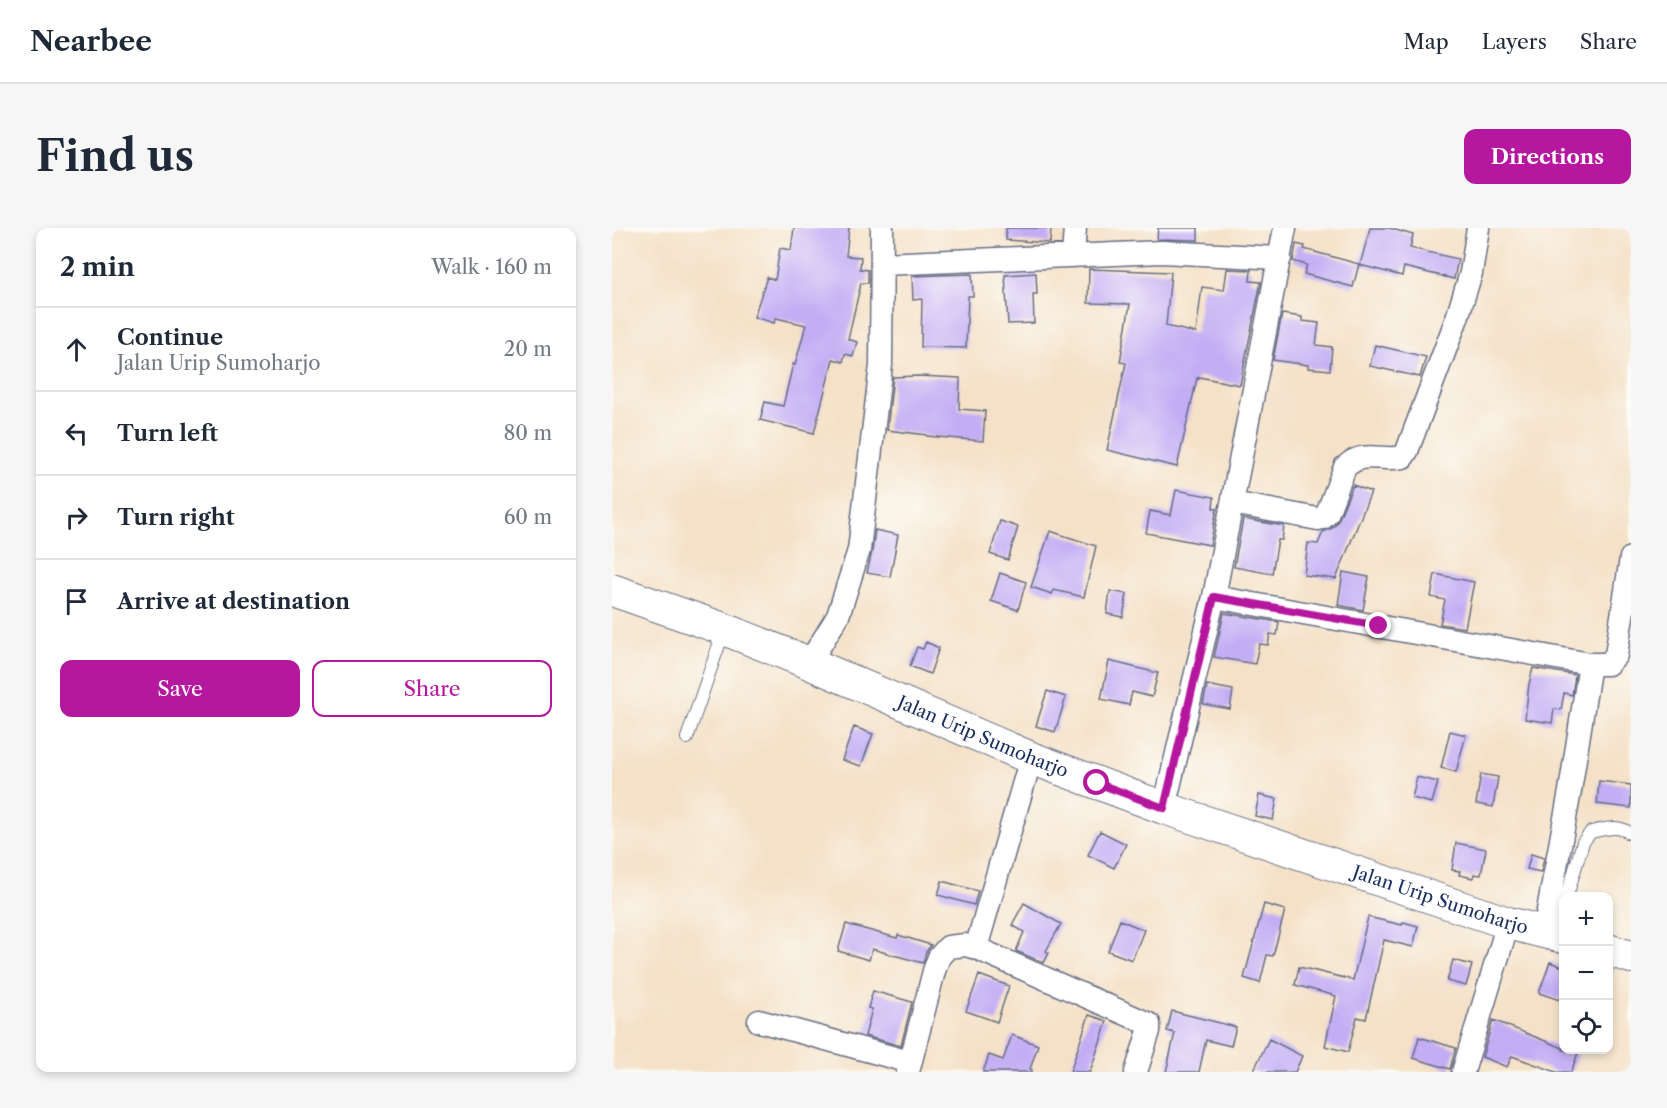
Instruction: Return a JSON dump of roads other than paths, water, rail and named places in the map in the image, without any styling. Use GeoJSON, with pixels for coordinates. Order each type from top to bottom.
{"type":"FeatureCollection","features":[{"type":"Feature","properties":{"kind":"main road","name":"Jalan Urip Sumoharjo"},"geometry":{"type":"LineString","coordinates":[[612,590],[724,629],[1030,758],[1164,808],[1508,923],[1557,928]]}},
{"type":"Feature","properties":{"kind":"street"},"geometry":{"type":"LineString","coordinates":[[809,663],[838,616],[859,550],[881,365],[882,228]]}},
{"type":"Feature","properties":{"kind":"street"},"geometry":{"type":"LineString","coordinates":[[1073,256],[1075,228]]}},
{"type":"Feature","properties":{"kind":"street"},"geometry":{"type":"LineString","coordinates":[[1164,808],[1214,597],[1285,228]]}},
{"type":"Feature","properties":{"kind":"street"},"geometry":{"type":"LineString","coordinates":[[1232,502],[1312,518],[1323,518],[1327,514],[1346,467],[1350,463],[1372,456],[1394,459],[1403,457],[1407,452],[1457,318],[1471,273],[1478,228]]}},
{"type":"Feature","properties":{"kind":"street"},"geometry":{"type":"LineString","coordinates":[[882,264],[1162,252],[1280,258]]}},
{"type":"Feature","properties":{"kind":"street"},"geometry":{"type":"LineString","coordinates":[[1214,597],[1590,664],[1608,664],[1616,655],[1631,558]]}},
{"type":"Feature","properties":{"kind":"street"},"geometry":{"type":"LineString","coordinates":[[1557,928],[1570,792],[1590,664]]}},
{"type":"Feature","properties":{"kind":"street"},"geometry":{"type":"LineString","coordinates":[[976,948],[1030,758]]}},
{"type":"Feature","properties":{"kind":"street"},"geometry":{"type":"LineString","coordinates":[[1463,1072],[1508,923]]}},
{"type":"Feature","properties":{"kind":"street"},"geometry":{"type":"LineString","coordinates":[[759,1021],[909,1067],[933,971],[939,957],[948,947],[964,945],[976,948],[1149,1024],[1149,1031],[1136,1072]]}},
{"type":"Feature","properties":{"kind":"lane"},"geometry":{"type":"LineString","coordinates":[[687,738],[724,629]]}},
{"type":"Feature","properties":{"kind":"lane"},"geometry":{"type":"LineString","coordinates":[[1568,892],[1583,842],[1591,832],[1617,827],[1631,834]]}}]}
